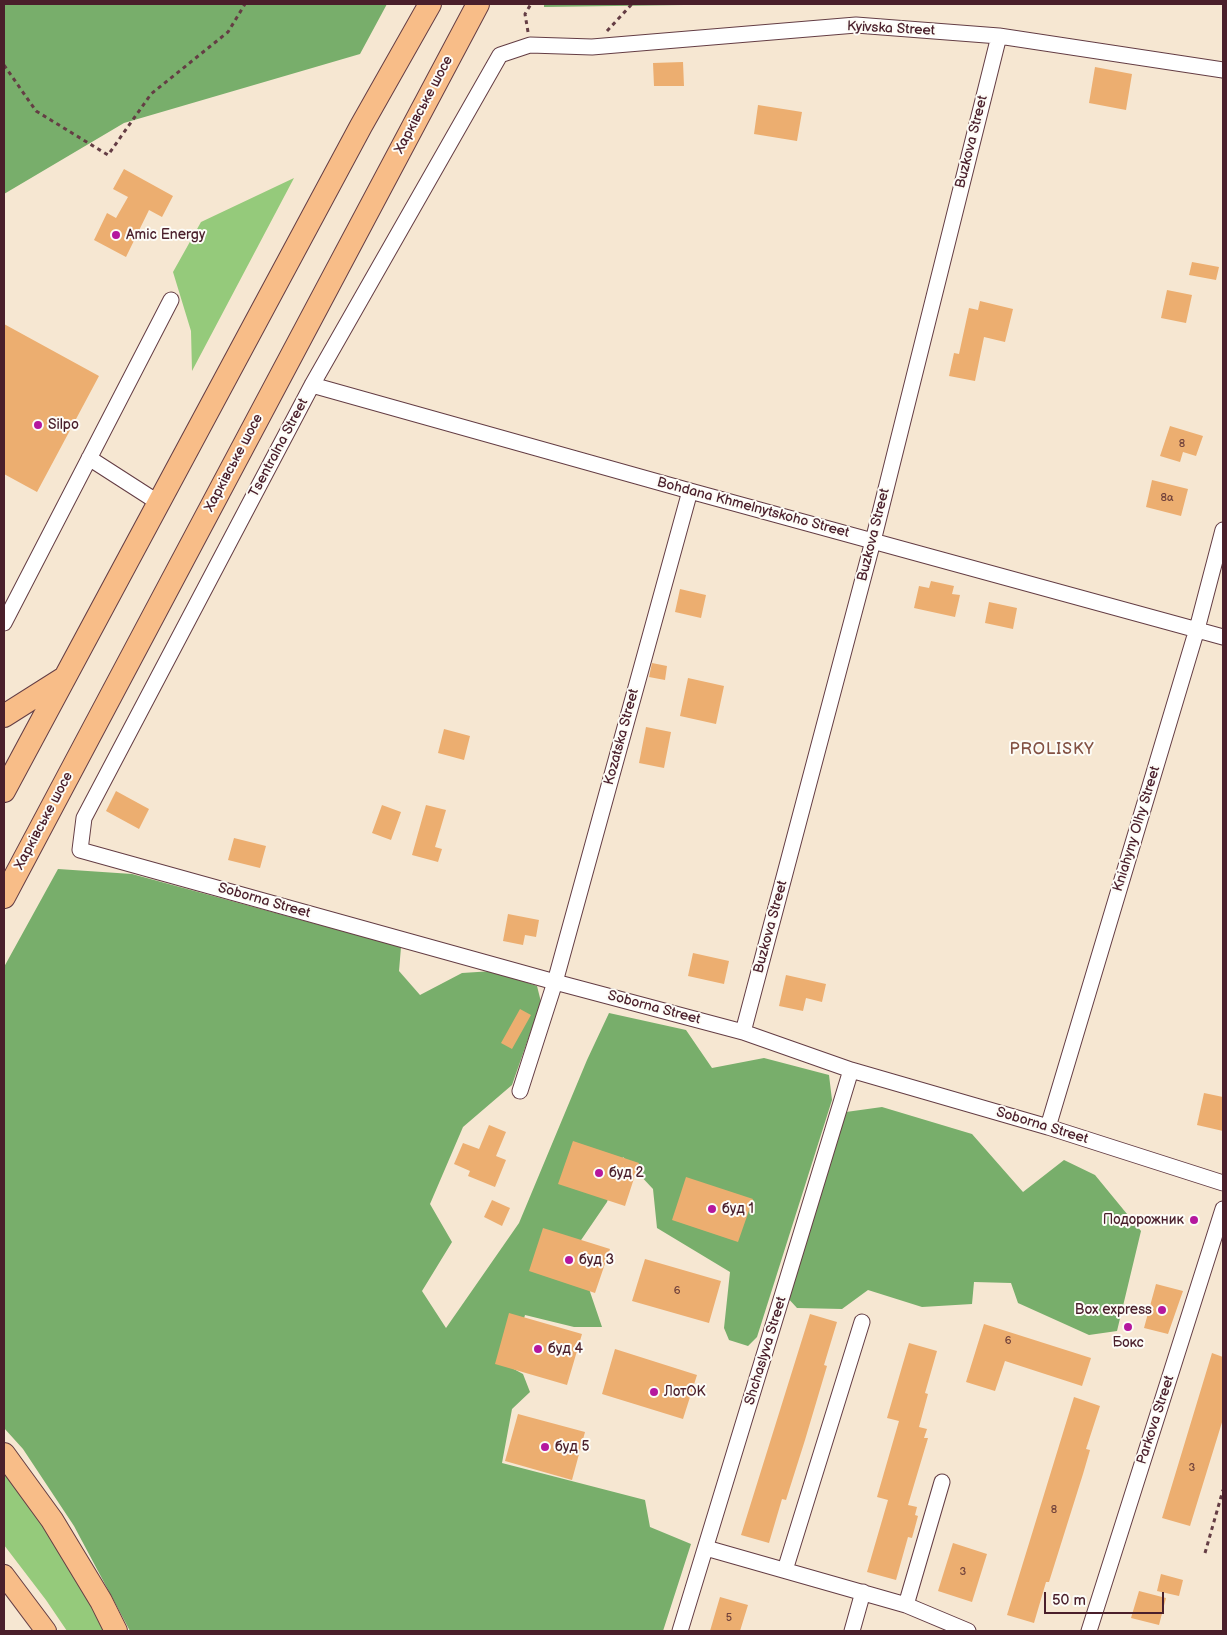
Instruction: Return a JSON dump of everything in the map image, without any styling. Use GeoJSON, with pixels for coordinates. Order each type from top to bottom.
{"type":"FeatureCollection","features":[{"type":"Feature","properties":{"kind":"highway"},"geometry":{"type":"LineString","coordinates":[[4,791],[361,126],[430,4]]}},
{"type":"Feature","properties":{"kind":"highway","name":"Харківське шосе"},"geometry":{"type":"LineString","coordinates":[[4,897],[478,4]]}},
{"type":"Feature","properties":{"kind":"highway"},"geometry":{"type":"LineString","coordinates":[[4,716],[64,678]]}},
{"type":"Feature","properties":{"kind":"highway"},"geometry":{"type":"LineString","coordinates":[[4,1454],[52,1520],[101,1601],[116,1631]]}},
{"type":"Feature","properties":{"kind":"main road"},"geometry":{"type":"LineString","coordinates":[[4,1575],[46,1631]]}},
{"type":"Feature","properties":{"kind":"street","name":"Kyivska Street"},"geometry":{"type":"LineString","coordinates":[[500,56],[530,45],[592,47],[856,25],[999,36],[1223,70]]}},
{"type":"Feature","properties":{"kind":"street","name":"Buzkova Street"},"geometry":{"type":"LineString","coordinates":[[743,1032],[873,541],[999,36]]}},
{"type":"Feature","properties":{"kind":"street","name":"Tsentralna Street"},"geometry":{"type":"LineString","coordinates":[[80,850],[84,818],[312,384],[500,56]]}},
{"type":"Feature","properties":{"kind":"street"},"geometry":{"type":"LineString","coordinates":[[4,623],[171,300]]}},
{"type":"Feature","properties":{"kind":"street","name":"Bohdana Khmelnytskoho Street"},"geometry":{"type":"LineString","coordinates":[[312,384],[690,491],[1223,637]]}},
{"type":"Feature","properties":{"kind":"street"},"geometry":{"type":"LineString","coordinates":[[89,458],[159,503]]}},
{"type":"Feature","properties":{"kind":"street","name":"Kozatska Street"},"geometry":{"type":"LineString","coordinates":[[520,1091],[555,982],[690,491]]}},
{"type":"Feature","properties":{"kind":"street","name":"Kniahyny Olhy Street"},"geometry":{"type":"LineString","coordinates":[[1048,1127],[1197,629],[1223,530]]}},
{"type":"Feature","properties":{"kind":"street","name":"Soborna Street"},"geometry":{"type":"LineString","coordinates":[[80,850],[555,982],[743,1032],[851,1070],[1048,1127],[1223,1183]]}},
{"type":"Feature","properties":{"kind":"street","name":"Shchaslyva Street"},"geometry":{"type":"LineString","coordinates":[[680,1631],[851,1070]]}},
{"type":"Feature","properties":{"kind":"street","name":"Parkova Street"},"geometry":{"type":"LineString","coordinates":[[1089,1631],[1223,1209]]}},
{"type":"Feature","properties":{"kind":"street"},"geometry":{"type":"LineString","coordinates":[[785,1570],[862,1322]]}},
{"type":"Feature","properties":{"kind":"street"},"geometry":{"type":"LineString","coordinates":[[906,1605],[942,1482]]}},
{"type":"Feature","properties":{"kind":"street"},"geometry":{"type":"LineString","coordinates":[[706,1548],[906,1605],[968,1631]]}},
{"type":"Feature","properties":{"kind":"street"},"geometry":{"type":"LineString","coordinates":[[852,1631],[863,1592]]}},
{"type":"Feature","properties":{"kind":"path"},"geometry":{"type":"LineString","coordinates":[[4,65],[36,111],[108,155],[151,94],[228,32],[245,4]]}},
{"type":"Feature","properties":{"kind":"path"},"geometry":{"type":"LineString","coordinates":[[530,45],[525,14],[531,4]]}},
{"type":"Feature","properties":{"kind":"path"},"geometry":{"type":"LineString","coordinates":[[592,47],[632,4]]}},
{"type":"Feature","properties":{"kind":"path"},"geometry":{"type":"LineString","coordinates":[[1205,1553],[1223,1490]]}},
{"type":"Feature","properties":{"kind":"green space"},"geometry":{"type":"Polygon","coordinates":[[[4,4],[387,4],[360,54],[124,123],[4,194],[4,4]]]}},
{"type":"Feature","properties":{"kind":"green space"},"geometry":{"type":"Polygon","coordinates":[[[544,4],[754,4],[544,7],[544,4]]]}},
{"type":"Feature","properties":{"kind":"green space"},"geometry":{"type":"Polygon","coordinates":[[[294,178],[192,371],[191,331],[173,272],[201,222],[294,178]]]}},
{"type":"Feature","properties":{"kind":"green space"},"geometry":{"type":"Polygon","coordinates":[[[58,869],[132,874],[401,947],[399,971],[420,995],[462,973],[493,971],[537,986],[541,1002],[512,1085],[463,1127],[430,1204],[452,1242],[422,1291],[446,1328],[519,1223],[587,1060],[609,1013],[686,1030],[712,1068],[764,1058],[829,1075],[832,1100],[757,1337],[748,1346],[729,1340],[724,1328],[730,1272],[657,1228],[653,1189],[623,1157],[607,1202],[562,1268],[587,1283],[602,1327],[574,1327],[525,1315],[510,1367],[523,1374],[530,1392],[512,1409],[502,1463],[645,1500],[650,1527],[691,1544],[663,1631],[130,1631],[74,1526],[23,1449],[4,1428],[4,967],[58,869]]]}},
{"type":"Feature","properties":{"kind":"green space"},"geometry":{"type":"Polygon","coordinates":[[[882,1107],[972,1134],[1023,1192],[1064,1160],[1095,1175],[1141,1231],[1117,1331],[1089,1335],[1018,1303],[1011,1283],[974,1282],[972,1304],[922,1307],[868,1290],[842,1309],[797,1308],[786,1296],[846,1112],[882,1107]]]}},
{"type":"Feature","properties":{"kind":"green space"},"geometry":{"type":"Polygon","coordinates":[[[4,1470],[44,1524],[108,1631],[67,1631],[4,1545],[4,1470]]]}},
{"type":"Feature","properties":{"kind":"building"},"geometry":{"type":"Polygon","coordinates":[[[683,62],[684,86],[654,86],[653,63],[683,62]]]}},
{"type":"Feature","properties":{"kind":"building"},"geometry":{"type":"Polygon","coordinates":[[[1095,67],[1132,74],[1126,110],[1089,103],[1095,67]]]}},
{"type":"Feature","properties":{"kind":"building"},"geometry":{"type":"Polygon","coordinates":[[[758,105],[802,112],[797,141],[754,134],[758,105]]]}},
{"type":"Feature","properties":{"kind":"building"},"geometry":{"type":"Polygon","coordinates":[[[124,169],[173,196],[162,217],[149,210],[126,257],[94,240],[107,213],[116,218],[128,197],[113,189],[124,169]]]}},
{"type":"Feature","properties":{"kind":"building"},"geometry":{"type":"Polygon","coordinates":[[[1192,262],[1219,267],[1216,280],[1189,275],[1192,262]]]}},
{"type":"Feature","properties":{"kind":"building"},"geometry":{"type":"Polygon","coordinates":[[[1167,290],[1192,295],[1186,323],[1161,318],[1167,290]]]}},
{"type":"Feature","properties":{"kind":"building"},"geometry":{"type":"Polygon","coordinates":[[[980,301],[1013,309],[1005,342],[984,337],[975,381],[949,376],[954,353],[959,354],[969,308],[978,310],[980,301]]]}},
{"type":"Feature","properties":{"kind":"building","name":"Silpo"},"geometry":{"type":"Polygon","coordinates":[[[4,324],[99,376],[37,492],[4,474],[4,324]]]}},
{"type":"Feature","properties":{"kind":"building"},"geometry":{"type":"Polygon","coordinates":[[[1170,426],[1203,436],[1196,456],[1183,452],[1180,462],[1160,456],[1170,426]]]}},
{"type":"Feature","properties":{"kind":"building"},"geometry":{"type":"Polygon","coordinates":[[[1152,480],[1188,489],[1181,516],[1146,507],[1152,480]]]}},
{"type":"Feature","properties":{"kind":"building"},"geometry":{"type":"Polygon","coordinates":[[[931,581],[954,586],[952,594],[960,595],[955,617],[914,608],[919,586],[929,588],[931,581]]]}},
{"type":"Feature","properties":{"kind":"building"},"geometry":{"type":"Polygon","coordinates":[[[680,589],[706,595],[701,618],[675,612],[680,589]]]}},
{"type":"Feature","properties":{"kind":"building"},"geometry":{"type":"Polygon","coordinates":[[[989,602],[1017,608],[1013,629],[985,623],[989,602]]]}},
{"type":"Feature","properties":{"kind":"building"},"geometry":{"type":"Polygon","coordinates":[[[652,663],[667,666],[665,680],[649,677],[652,663]]]}},
{"type":"Feature","properties":{"kind":"building"},"geometry":{"type":"Polygon","coordinates":[[[688,678],[724,686],[716,724],[680,716],[688,678]]]}},
{"type":"Feature","properties":{"kind":"building"},"geometry":{"type":"Polygon","coordinates":[[[646,727],[671,732],[664,768],[639,763],[646,727]]]}},
{"type":"Feature","properties":{"kind":"building"},"geometry":{"type":"Polygon","coordinates":[[[444,729],[470,736],[464,760],[438,753],[444,729]]]}},
{"type":"Feature","properties":{"kind":"building"},"geometry":{"type":"Polygon","coordinates":[[[116,791],[149,809],[139,829],[106,811],[116,791]]]}},
{"type":"Feature","properties":{"kind":"building"},"geometry":{"type":"Polygon","coordinates":[[[382,805],[401,812],[391,840],[372,833],[382,805]]]}},
{"type":"Feature","properties":{"kind":"building"},"geometry":{"type":"Polygon","coordinates":[[[426,805],[446,810],[435,847],[442,849],[438,862],[412,855],[426,805]]]}},
{"type":"Feature","properties":{"kind":"building"},"geometry":{"type":"Polygon","coordinates":[[[234,838],[266,846],[260,868],[228,860],[234,838]]]}},
{"type":"Feature","properties":{"kind":"building"},"geometry":{"type":"Polygon","coordinates":[[[508,914],[539,920],[536,937],[525,935],[523,945],[503,941],[508,914]]]}},
{"type":"Feature","properties":{"kind":"building"},"geometry":{"type":"Polygon","coordinates":[[[693,953],[729,961],[724,984],[688,976],[693,953]]]}},
{"type":"Feature","properties":{"kind":"building"},"geometry":{"type":"Polygon","coordinates":[[[786,975],[826,984],[822,1002],[806,998],[803,1011],[779,1006],[786,975]]]}},
{"type":"Feature","properties":{"kind":"building"},"geometry":{"type":"Polygon","coordinates":[[[520,1009],[531,1015],[512,1049],[501,1043],[520,1009]]]}},
{"type":"Feature","properties":{"kind":"building"},"geometry":{"type":"Polygon","coordinates":[[[1204,1093],[1223,1097],[1223,1131],[1197,1125],[1204,1093]]]}},
{"type":"Feature","properties":{"kind":"building"},"geometry":{"type":"Polygon","coordinates":[[[489,1125],[506,1132],[496,1156],[506,1160],[495,1187],[468,1176],[470,1171],[454,1164],[463,1143],[479,1149],[489,1125]]]}},
{"type":"Feature","properties":{"kind":"building","name":"буд 2"},"geometry":{"type":"Polygon","coordinates":[[[573,1141],[639,1163],[625,1206],[558,1184],[573,1141]]]}},
{"type":"Feature","properties":{"kind":"building","name":"буд 1"},"geometry":{"type":"Polygon","coordinates":[[[686,1177],[753,1199],[738,1242],[672,1220],[686,1177]]]}},
{"type":"Feature","properties":{"kind":"building"},"geometry":{"type":"Polygon","coordinates":[[[492,1200],[510,1208],[502,1226],[484,1217],[492,1200]]]}},
{"type":"Feature","properties":{"kind":"building","name":"буд 3"},"geometry":{"type":"Polygon","coordinates":[[[543,1228],[610,1249],[595,1293],[529,1271],[543,1228]]]}},
{"type":"Feature","properties":{"kind":"building"},"geometry":{"type":"Polygon","coordinates":[[[645,1259],[721,1281],[709,1323],[632,1301],[645,1259]]]}},
{"type":"Feature","properties":{"kind":"building","name":"Box express"},"geometry":{"type":"Polygon","coordinates":[[[1156,1284],[1183,1291],[1168,1334],[1144,1328],[1156,1284]]]}},
{"type":"Feature","properties":{"kind":"building","name":"буд 4"},"geometry":{"type":"Polygon","coordinates":[[[509,1313],[582,1334],[567,1385],[495,1364],[509,1313]]]}},
{"type":"Feature","properties":{"kind":"building"},"geometry":{"type":"Polygon","coordinates":[[[810,1314],[837,1322],[824,1365],[827,1366],[805,1440],[786,1500],[782,1499],[769,1543],[741,1535],[810,1314]]]}},
{"type":"Feature","properties":{"kind":"building"},"geometry":{"type":"Polygon","coordinates":[[[984,1324],[1091,1358],[1082,1386],[1005,1361],[995,1391],[966,1382],[984,1324]]]}},
{"type":"Feature","properties":{"kind":"building"},"geometry":{"type":"Polygon","coordinates":[[[909,1343],[937,1351],[925,1393],[928,1394],[919,1427],[927,1429],[924,1438],[928,1438],[908,1505],[917,1507],[915,1515],[918,1516],[912,1538],[908,1537],[896,1580],[867,1572],[888,1500],[877,1497],[899,1421],[887,1418],[909,1343]]]}},
{"type":"Feature","properties":{"kind":"building"},"geometry":{"type":"Polygon","coordinates":[[[615,1349],[697,1375],[683,1419],[602,1394],[615,1349]]]}},
{"type":"Feature","properties":{"kind":"building"},"geometry":{"type":"Polygon","coordinates":[[[1212,1353],[1223,1357],[1223,1419],[1190,1526],[1162,1518],[1212,1353]]]}},
{"type":"Feature","properties":{"kind":"building"},"geometry":{"type":"Polygon","coordinates":[[[1074,1397],[1100,1406],[1086,1449],[1090,1450],[1083,1474],[1034,1623],[1007,1615],[1074,1397]]]}},
{"type":"Feature","properties":{"kind":"building","name":"буд 5"},"geometry":{"type":"Polygon","coordinates":[[[518,1414],[585,1432],[572,1480],[505,1461],[518,1414]]]}},
{"type":"Feature","properties":{"kind":"building"},"geometry":{"type":"Polygon","coordinates":[[[953,1543],[987,1554],[972,1602],[938,1591],[953,1543]]]}},
{"type":"Feature","properties":{"kind":"building"},"geometry":{"type":"Polygon","coordinates":[[[1161,1574],[1183,1580],[1179,1596],[1157,1591],[1161,1574]]]}},
{"type":"Feature","properties":{"kind":"building"},"geometry":{"type":"Polygon","coordinates":[[[1139,1591],[1166,1598],[1159,1625],[1131,1618],[1139,1591]]]}},
{"type":"Feature","properties":{"kind":"building"},"geometry":{"type":"Polygon","coordinates":[[[720,1597],[748,1605],[740,1631],[710,1631],[720,1597]]]}},
{"type":"Feature","properties":{"kind":"place","name":"Amic Energy"},"geometry":{"type":"Point","coordinates":[116,235]}},
{"type":"Feature","properties":{"kind":"place","name":"Silpo"},"geometry":{"type":"Point","coordinates":[38,425]}},
{"type":"Feature","properties":{"kind":"place","name":"буд 2"},"geometry":{"type":"Point","coordinates":[599,1173]}},
{"type":"Feature","properties":{"kind":"place","name":"буд 1"},"geometry":{"type":"Point","coordinates":[712,1209]}},
{"type":"Feature","properties":{"kind":"place","name":"Подорожник"},"geometry":{"type":"Point","coordinates":[1194,1220]}},
{"type":"Feature","properties":{"kind":"place","name":"буд 3"},"geometry":{"type":"Point","coordinates":[569,1260]}},
{"type":"Feature","properties":{"kind":"place","name":"Box express"},"geometry":{"type":"Point","coordinates":[1162,1310]}},
{"type":"Feature","properties":{"kind":"place","name":"Бокс"},"geometry":{"type":"Point","coordinates":[1128,1327]}},
{"type":"Feature","properties":{"kind":"place","name":"буд 4"},"geometry":{"type":"Point","coordinates":[538,1349]}},
{"type":"Feature","properties":{"kind":"place","name":"ЛотОК"},"geometry":{"type":"Point","coordinates":[654,1392]}},
{"type":"Feature","properties":{"kind":"place","name":"буд 5"},"geometry":{"type":"Point","coordinates":[545,1447]}},
{"type":"Feature","properties":{"kind":"district","name":"PROLISKY"},"geometry":{"type":"Point","coordinates":[1052,750]}}]}
